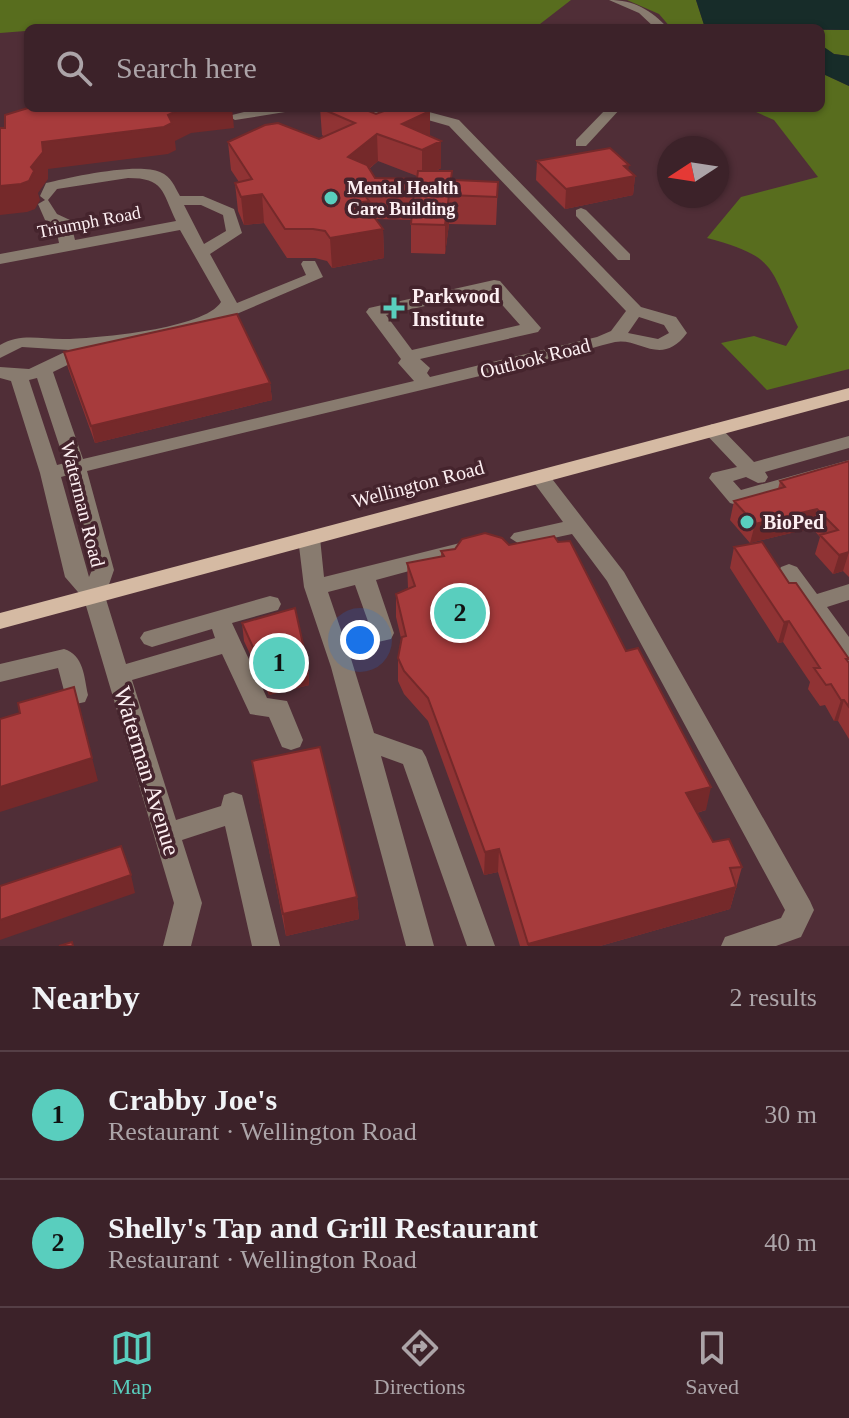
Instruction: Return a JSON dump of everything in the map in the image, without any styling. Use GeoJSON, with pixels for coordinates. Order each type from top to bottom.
{"type":"FeatureCollection","features":[{"type":"Feature","properties":{"kind":"main road","name":"Wellington Road"},"geometry":{"type":"LineString","coordinates":[[0,621],[849,394]]}},
{"type":"Feature","properties":{"kind":"street"},"geometry":{"type":"LineString","coordinates":[[615,0],[643,11],[658,24]]}},
{"type":"Feature","properties":{"kind":"street"},"geometry":{"type":"LineString","coordinates":[[235,116],[260,112]]}},
{"type":"Feature","properties":{"kind":"street"},"geometry":{"type":"LineString","coordinates":[[382,112],[429,116],[454,123],[635,311],[670,321],[678,333],[668,343],[658,345],[617,335]]}},
{"type":"Feature","properties":{"kind":"street"},"geometry":{"type":"LineString","coordinates":[[581,143],[610,112]]}},
{"type":"Feature","properties":{"kind":"street"},"geometry":{"type":"LineString","coordinates":[[9,374],[117,339],[216,317],[229,302],[185,224],[165,181],[153,174],[51,186],[47,200],[50,217],[62,220]]}},
{"type":"Feature","properties":{"kind":"street"},"geometry":{"type":"LineString","coordinates":[[64,183],[62,220],[68,246]]}},
{"type":"Feature","properties":{"kind":"street"},"geometry":{"type":"LineString","coordinates":[[175,201],[203,200],[230,214],[234,233],[201,253]]}},
{"type":"Feature","properties":{"kind":"street"},"geometry":{"type":"LineString","coordinates":[[581,213],[624,257]]}},
{"type":"Feature","properties":{"kind":"street","name":"Triumph Road"},"geometry":{"type":"LineString","coordinates":[[0,259],[185,224]]}},
{"type":"Feature","properties":{"kind":"street"},"geometry":{"type":"LineString","coordinates":[[568,242],[601,233]]}},
{"type":"Feature","properties":{"kind":"street"},"geometry":{"type":"LineString","coordinates":[[225,310],[251,307],[293,281],[315,277],[309,264]]}},
{"type":"Feature","properties":{"kind":"street"},"geometry":{"type":"LineString","coordinates":[[494,285],[532,328],[416,368],[375,312],[494,285]]}},
{"type":"Feature","properties":{"kind":"street","name":"Outlook Road"},"geometry":{"type":"LineString","coordinates":[[50,473],[416,368],[617,335],[635,311]]}},
{"type":"Feature","properties":{"kind":"street"},"geometry":{"type":"LineString","coordinates":[[0,353],[22,341],[36,340],[53,359]]}},
{"type":"Feature","properties":{"kind":"street","name":"Waterman Road"},"geometry":{"type":"LineString","coordinates":[[9,374],[50,473],[76,577],[94,596],[103,570],[76,467],[53,359]]}},
{"type":"Feature","properties":{"kind":"street"},"geometry":{"type":"LineString","coordinates":[[712,430],[770,489]]}},
{"type":"Feature","properties":{"kind":"street"},"geometry":{"type":"LineString","coordinates":[[849,442],[719,478],[737,498],[849,466]]}},
{"type":"Feature","properties":{"kind":"street"},"geometry":{"type":"LineString","coordinates":[[539,476],[616,577],[800,910],[791,928],[735,946]]}},
{"type":"Feature","properties":{"kind":"street"},"geometry":{"type":"LineString","coordinates":[[521,538],[578,526]]}},
{"type":"Feature","properties":{"kind":"street"},"geometry":{"type":"LineString","coordinates":[[309,538],[307,567],[336,643],[420,946]]}},
{"type":"Feature","properties":{"kind":"street"},"geometry":{"type":"LineString","coordinates":[[317,587],[487,545]]}},
{"type":"Feature","properties":{"kind":"street"},"geometry":{"type":"LineString","coordinates":[[789,572],[849,654]]}},
{"type":"Feature","properties":{"kind":"street"},"geometry":{"type":"LineString","coordinates":[[336,643],[383,633],[363,575]]}},
{"type":"Feature","properties":{"kind":"street"},"geometry":{"type":"LineString","coordinates":[[812,604],[849,592]]}},
{"type":"Feature","properties":{"kind":"street","name":"Waterman Avenue"},"geometry":{"type":"LineString","coordinates":[[94,596],[188,903],[177,946]]}},
{"type":"Feature","properties":{"kind":"street"},"geometry":{"type":"LineString","coordinates":[[152,638],[270,604]]}},
{"type":"Feature","properties":{"kind":"street"},"geometry":{"type":"LineString","coordinates":[[219,619],[259,707],[278,708],[291,740]]}},
{"type":"Feature","properties":{"kind":"street"},"geometry":{"type":"LineString","coordinates":[[118,675],[229,643]]}},
{"type":"Feature","properties":{"kind":"street"},"geometry":{"type":"LineString","coordinates":[[0,673],[64,658],[69,663],[76,695]]}},
{"type":"Feature","properties":{"kind":"street"},"geometry":{"type":"LineString","coordinates":[[364,740],[413,757],[481,946]]}},
{"type":"Feature","properties":{"kind":"street"},"geometry":{"type":"LineString","coordinates":[[167,834],[234,808],[266,946]]}},
{"type":"Feature","properties":{"kind":"green space"},"geometry":{"type":"Polygon","coordinates":[[[0,0],[571,0],[540,24],[24,24],[24,31],[0,33],[0,0]]]}},
{"type":"Feature","properties":{"kind":"green space"},"geometry":{"type":"Polygon","coordinates":[[[627,0],[696,0],[704,24],[668,24],[659,14],[627,0]]]}},
{"type":"Feature","properties":{"kind":"green space"},"geometry":{"type":"Polygon","coordinates":[[[825,30],[849,30],[849,56],[834,54],[825,48],[825,30]]]}},
{"type":"Feature","properties":{"kind":"green space"},"geometry":{"type":"Polygon","coordinates":[[[825,75],[849,86],[849,369],[767,390],[721,343],[754,336],[786,346],[798,327],[768,266],[747,251],[707,238],[741,197],[818,177],[774,120],[756,112],[825,112],[825,75]]]}},
{"type":"Feature","properties":{"kind":"shaded area"},"geometry":{"type":"Polygon","coordinates":[[[696,0],[849,0],[849,30],[825,30],[825,24],[704,24],[696,0]]]}},
{"type":"Feature","properties":{"kind":"shaded area"},"geometry":{"type":"Polygon","coordinates":[[[825,48],[834,54],[849,56],[849,86],[825,75],[825,48]]]}},
{"type":"Feature","properties":{"kind":"building"},"geometry":{"type":"Polygon","coordinates":[[[24,109],[24,112],[174,112],[168,115],[172,123],[164,127],[42,142],[43,152],[31,167],[34,171],[29,181],[0,186],[0,128],[5,128],[5,115],[24,109]]]}},
{"type":"Feature","properties":{"kind":"building"},"geometry":{"type":"Polygon","coordinates":[[[329,112],[428,112],[402,124],[441,141],[422,150],[377,134],[348,157],[367,165],[375,178],[417,179],[418,171],[452,171],[451,179],[455,180],[498,182],[497,197],[449,195],[445,225],[411,224],[414,192],[361,190],[369,201],[363,202],[383,229],[330,238],[325,231],[285,229],[262,194],[241,197],[235,183],[252,179],[228,142],[265,125],[278,123],[319,139],[355,123],[329,112]]]}},
{"type":"Feature","properties":{"kind":"building"},"geometry":{"type":"Polygon","coordinates":[[[610,148],[629,165],[624,166],[635,176],[566,189],[537,161],[610,148]]]}},
{"type":"Feature","properties":{"kind":"building"},"geometry":{"type":"Polygon","coordinates":[[[237,314],[270,383],[91,426],[64,352],[237,314]]]}},
{"type":"Feature","properties":{"kind":"building"},"geometry":{"type":"Polygon","coordinates":[[[849,461],[849,552],[839,555],[820,535],[838,530],[817,509],[755,524],[734,501],[785,487],[780,481],[849,461]]]}},
{"type":"Feature","properties":{"kind":"building"},"geometry":{"type":"Polygon","coordinates":[[[485,533],[502,538],[509,545],[554,536],[558,542],[570,541],[626,651],[638,648],[711,787],[686,793],[713,842],[729,839],[742,867],[730,868],[736,887],[528,944],[499,849],[485,852],[428,698],[404,671],[398,658],[402,637],[406,636],[396,594],[415,586],[407,563],[444,556],[441,551],[455,549],[462,539],[485,533]]]}},
{"type":"Feature","properties":{"kind":"building"},"geometry":{"type":"Polygon","coordinates":[[[762,542],[789,583],[796,583],[849,659],[846,659],[849,663],[849,707],[831,684],[826,685],[814,668],[820,668],[789,621],[784,622],[734,547],[762,542]]]}},
{"type":"Feature","properties":{"kind":"building"},"geometry":{"type":"Polygon","coordinates":[[[295,608],[308,667],[267,678],[242,623],[295,608]]]}},
{"type":"Feature","properties":{"kind":"building"},"geometry":{"type":"Polygon","coordinates":[[[74,687],[92,758],[0,787],[0,719],[20,713],[18,703],[74,687]]]}},
{"type":"Feature","properties":{"kind":"building"},"geometry":{"type":"Polygon","coordinates":[[[320,747],[357,897],[283,914],[252,761],[320,747]]]}},
{"type":"Feature","properties":{"kind":"building"},"geometry":{"type":"Polygon","coordinates":[[[121,846],[131,875],[0,920],[0,886],[121,846]]]}},
{"type":"Feature","properties":{"kind":"place","name":"Mental Health Care Building"},"geometry":{"type":"Point","coordinates":[331,198]}},
{"type":"Feature","properties":{"kind":"place","name":"Parkwood Institute"},"geometry":{"type":"Point","coordinates":[394,308]}},
{"type":"Feature","properties":{"kind":"place","name":"BioPed"},"geometry":{"type":"Point","coordinates":[747,522]}},
{"type":"Feature","properties":{"kind":"place","name":"Shelly's Tap and Grill Restaurant"},"geometry":{"type":"Point","coordinates":[460,613]}},
{"type":"Feature","properties":{"kind":"place","name":"Crabby Joe's"},"geometry":{"type":"Point","coordinates":[279,663]}}]}
